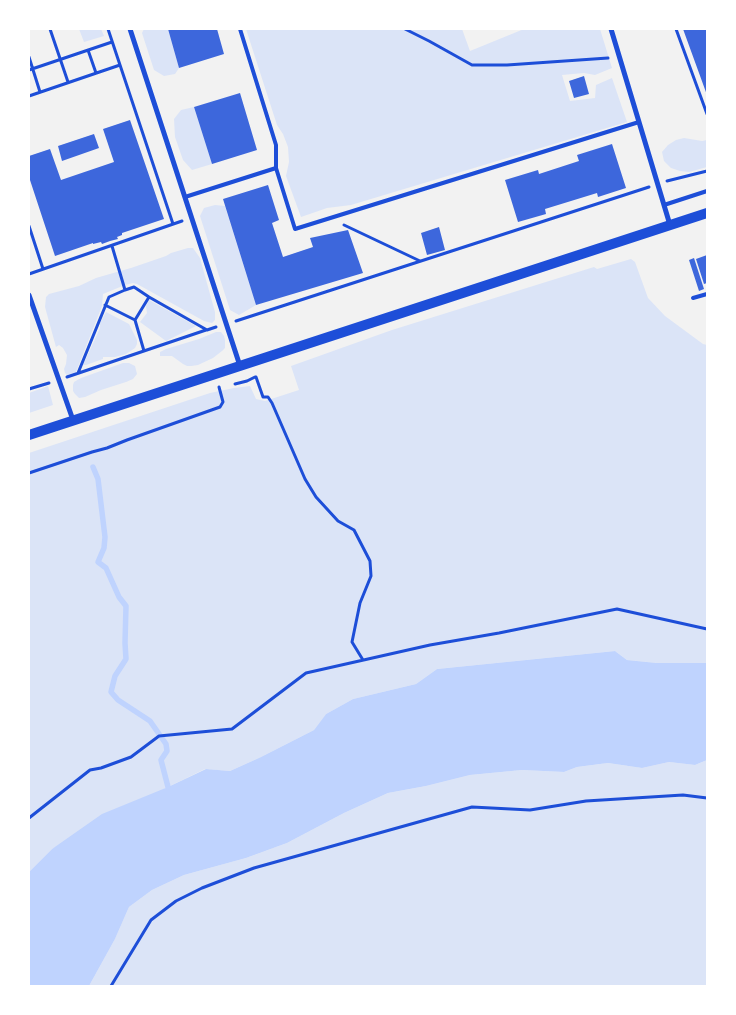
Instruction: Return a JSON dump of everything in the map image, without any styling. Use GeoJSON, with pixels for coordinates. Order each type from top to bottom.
{"type":"FeatureCollection","features":[{"type":"Feature","properties":{"kind":"main road"},"geometry":{"type":"LineString","coordinates":[[29,435],[707,213]]}},
{"type":"Feature","properties":{"kind":"street"},"geometry":{"type":"LineString","coordinates":[[130,29],[240,366]]}},
{"type":"Feature","properties":{"kind":"street"},"geometry":{"type":"LineString","coordinates":[[610,29],[670,225]]}},
{"type":"Feature","properties":{"kind":"street"},"geometry":{"type":"LineString","coordinates":[[29,295],[72,420]]}},
{"type":"Feature","properties":{"kind":"lane"},"geometry":{"type":"LineString","coordinates":[[240,29],[276,145],[276,168],[295,229],[638,122]]}},
{"type":"Feature","properties":{"kind":"lane"},"geometry":{"type":"LineString","coordinates":[[185,197],[276,168]]}},
{"type":"Feature","properties":{"kind":"lane"},"geometry":{"type":"LineString","coordinates":[[664,205],[707,191]]}},
{"type":"Feature","properties":{"kind":"lane"},"geometry":{"type":"LineString","coordinates":[[693,298],[707,294]]}},
{"type":"Feature","properties":{"kind":"path"},"geometry":{"type":"LineString","coordinates":[[50,29],[68,82]]}},
{"type":"Feature","properties":{"kind":"path"},"geometry":{"type":"LineString","coordinates":[[108,29],[174,224]]}},
{"type":"Feature","properties":{"kind":"path"},"geometry":{"type":"LineString","coordinates":[[406,29],[429,40],[472,66],[619,57]]}},
{"type":"Feature","properties":{"kind":"path"},"geometry":{"type":"LineString","coordinates":[[676,29],[707,114]]}},
{"type":"Feature","properties":{"kind":"path"},"geometry":{"type":"LineString","coordinates":[[31,69],[112,42]]}},
{"type":"Feature","properties":{"kind":"path"},"geometry":{"type":"LineString","coordinates":[[88,50],[96,73]]}},
{"type":"Feature","properties":{"kind":"path"},"geometry":{"type":"LineString","coordinates":[[29,58],[40,92]]}},
{"type":"Feature","properties":{"kind":"path"},"geometry":{"type":"LineString","coordinates":[[29,96],[120,65]]}},
{"type":"Feature","properties":{"kind":"path"},"geometry":{"type":"LineString","coordinates":[[206,330],[134,287],[109,297],[78,373],[658,184],[707,171]]}},
{"type":"Feature","properties":{"kind":"path"},"geometry":{"type":"LineString","coordinates":[[29,274],[192,218]]}},
{"type":"Feature","properties":{"kind":"path"},"geometry":{"type":"LineString","coordinates":[[329,218],[420,261]]}},
{"type":"Feature","properties":{"kind":"path"},"geometry":{"type":"LineString","coordinates":[[29,226],[43,269]]}},
{"type":"Feature","properties":{"kind":"path"},"geometry":{"type":"LineString","coordinates":[[112,246],[126,290]]}},
{"type":"Feature","properties":{"kind":"path"},"geometry":{"type":"LineString","coordinates":[[135,320],[149,297]]}},
{"type":"Feature","properties":{"kind":"path"},"geometry":{"type":"LineString","coordinates":[[105,305],[135,320],[144,351]]}},
{"type":"Feature","properties":{"kind":"path"},"geometry":{"type":"LineString","coordinates":[[256,377],[263,397],[268,397],[272,403],[305,478],[316,496],[338,521],[354,530],[370,561],[371,576],[360,604],[352,642],[363,660]]}},
{"type":"Feature","properties":{"kind":"path"},"geometry":{"type":"LineString","coordinates":[[29,473],[220,408],[224,402],[219,388]]}},
{"type":"Feature","properties":{"kind":"path"},"geometry":{"type":"LineString","coordinates":[[29,818],[90,770],[131,757],[159,736],[232,729],[306,673],[430,645],[499,634],[617,609],[707,629]]}},
{"type":"Feature","properties":{"kind":"path"},"geometry":{"type":"LineString","coordinates":[[111,986],[151,920],[176,901],[202,888],[254,868],[472,807],[530,810],[586,801],[684,795],[707,798]]}},
{"type":"Feature","properties":{"kind":"shaded area"},"geometry":{"type":"Polygon","coordinates":[[[79,29],[101,29],[104,36],[84,42],[79,29]]]}},
{"type":"Feature","properties":{"kind":"shaded area"},"geometry":{"type":"Polygon","coordinates":[[[144,29],[168,29],[179,68],[175,74],[164,76],[154,70],[142,33],[144,29]]]}},
{"type":"Feature","properties":{"kind":"shaded area"},"geometry":{"type":"Polygon","coordinates":[[[246,29],[462,29],[470,51],[524,29],[600,29],[612,68],[595,75],[584,73],[562,75],[570,101],[595,98],[596,85],[612,78],[627,122],[351,205],[327,208],[301,217],[286,176],[289,162],[288,147],[277,125],[246,29]]]}},
{"type":"Feature","properties":{"kind":"shaded area"},"geometry":{"type":"Polygon","coordinates":[[[194,107],[212,164],[192,170],[183,160],[175,137],[174,119],[181,110],[194,107]]]}},
{"type":"Feature","properties":{"kind":"shaded area"},"geometry":{"type":"Polygon","coordinates":[[[684,138],[707,140],[707,167],[689,172],[680,171],[671,168],[664,161],[662,152],[668,145],[684,138]]]}},
{"type":"Feature","properties":{"kind":"shaded area"},"geometry":{"type":"Polygon","coordinates":[[[215,205],[225,206],[256,305],[239,315],[230,310],[200,216],[204,208],[215,205]]]}},
{"type":"Feature","properties":{"kind":"shaded area"},"geometry":{"type":"Polygon","coordinates":[[[193,248],[200,258],[215,312],[215,320],[212,323],[204,321],[137,284],[125,285],[103,294],[102,306],[76,372],[67,375],[64,369],[67,355],[59,345],[56,347],[45,307],[46,297],[49,294],[79,286],[96,278],[193,248]]]}},
{"type":"Feature","properties":{"kind":"shaded area"},"geometry":{"type":"Polygon","coordinates":[[[631,259],[635,262],[648,298],[665,316],[707,345],[707,663],[657,663],[627,660],[615,651],[437,669],[416,684],[353,699],[326,714],[314,730],[230,771],[205,769],[168,787],[52,849],[29,872],[29,453],[210,393],[250,386],[256,399],[265,401],[299,390],[291,366],[392,330],[594,267],[597,269],[631,259]]]}},
{"type":"Feature","properties":{"kind":"shaded area"},"geometry":{"type":"Polygon","coordinates":[[[149,300],[196,326],[166,341],[140,322],[147,313],[146,306],[149,300]]]}},
{"type":"Feature","properties":{"kind":"shaded area"},"geometry":{"type":"Polygon","coordinates":[[[106,312],[129,324],[137,344],[135,348],[126,354],[115,357],[103,357],[103,359],[83,365],[100,328],[100,323],[106,312]]]}},
{"type":"Feature","properties":{"kind":"shaded area"},"geometry":{"type":"Polygon","coordinates":[[[221,332],[224,336],[225,348],[213,358],[198,365],[187,366],[172,356],[160,356],[160,352],[166,349],[221,332]]]}},
{"type":"Feature","properties":{"kind":"shaded area"},"geometry":{"type":"Polygon","coordinates":[[[123,363],[135,366],[137,374],[133,379],[85,397],[79,398],[73,391],[74,382],[81,378],[123,363]]]}},
{"type":"Feature","properties":{"kind":"shaded area"},"geometry":{"type":"Polygon","coordinates":[[[48,386],[53,405],[29,413],[29,393],[48,386]]]}},
{"type":"Feature","properties":{"kind":"shaded area"},"geometry":{"type":"Polygon","coordinates":[[[707,760],[707,986],[89,986],[115,939],[129,907],[152,890],[184,875],[246,858],[287,843],[344,813],[388,793],[470,775],[522,770],[564,772],[577,767],[608,763],[642,768],[669,762],[695,765],[707,760]]]}},
{"type":"Feature","properties":{"kind":"water"},"geometry":{"type":"Polygon","coordinates":[[[615,651],[627,660],[657,663],[707,663],[707,760],[695,765],[669,762],[642,768],[608,763],[577,767],[564,772],[522,770],[470,775],[388,793],[344,813],[287,843],[246,858],[184,875],[152,890],[129,907],[115,939],[89,986],[29,986],[29,872],[52,849],[102,814],[206,769],[230,771],[314,730],[326,714],[353,699],[416,684],[437,669],[615,651]]]}},
{"type":"Feature","properties":{"kind":"building"},"geometry":{"type":"Polygon","coordinates":[[[168,29],[217,29],[224,54],[179,68],[168,29]]]}},
{"type":"Feature","properties":{"kind":"building"},"geometry":{"type":"Polygon","coordinates":[[[683,29],[707,29],[707,95],[683,29]]]}},
{"type":"Feature","properties":{"kind":"building"},"geometry":{"type":"Polygon","coordinates":[[[584,76],[589,94],[574,98],[569,81],[584,76]]]}},
{"type":"Feature","properties":{"kind":"building"},"geometry":{"type":"Polygon","coordinates":[[[240,93],[257,150],[212,164],[194,107],[240,93]]]}},
{"type":"Feature","properties":{"kind":"building"},"geometry":{"type":"Polygon","coordinates":[[[130,120],[164,219],[122,233],[122,235],[117,237],[118,239],[102,244],[101,242],[93,243],[55,256],[29,177],[29,156],[50,149],[61,180],[114,162],[103,129],[130,120]]]}},
{"type":"Feature","properties":{"kind":"building"},"geometry":{"type":"Polygon","coordinates":[[[94,134],[99,148],[62,161],[58,146],[94,134]]]}},
{"type":"Feature","properties":{"kind":"building"},"geometry":{"type":"Polygon","coordinates":[[[612,144],[626,188],[598,197],[597,193],[545,209],[546,214],[518,222],[505,180],[538,170],[539,174],[579,161],[577,155],[612,144]]]}},
{"type":"Feature","properties":{"kind":"building"},"geometry":{"type":"Polygon","coordinates":[[[268,185],[279,220],[272,223],[283,257],[313,247],[310,238],[348,230],[363,273],[256,305],[223,199],[268,185]]]}},
{"type":"Feature","properties":{"kind":"building"},"geometry":{"type":"Polygon","coordinates":[[[439,227],[445,250],[427,255],[421,233],[439,227]]]}},
{"type":"Feature","properties":{"kind":"building"},"geometry":{"type":"Polygon","coordinates":[[[707,255],[707,283],[704,284],[696,259],[707,255]]]}},
{"type":"Feature","properties":{"kind":"building"},"geometry":{"type":"Polygon","coordinates":[[[694,258],[704,289],[699,291],[689,260],[694,258]]]}},
{"type":"Feature","properties":{"kind":"waterway"},"geometry":{"type":"LineString","coordinates":[[93,467],[98,479],[105,537],[104,548],[98,562],[106,568],[119,597],[126,606],[126,659],[115,676],[111,692],[118,700],[150,721],[166,744],[167,751],[161,760],[168,787]]}}]}
